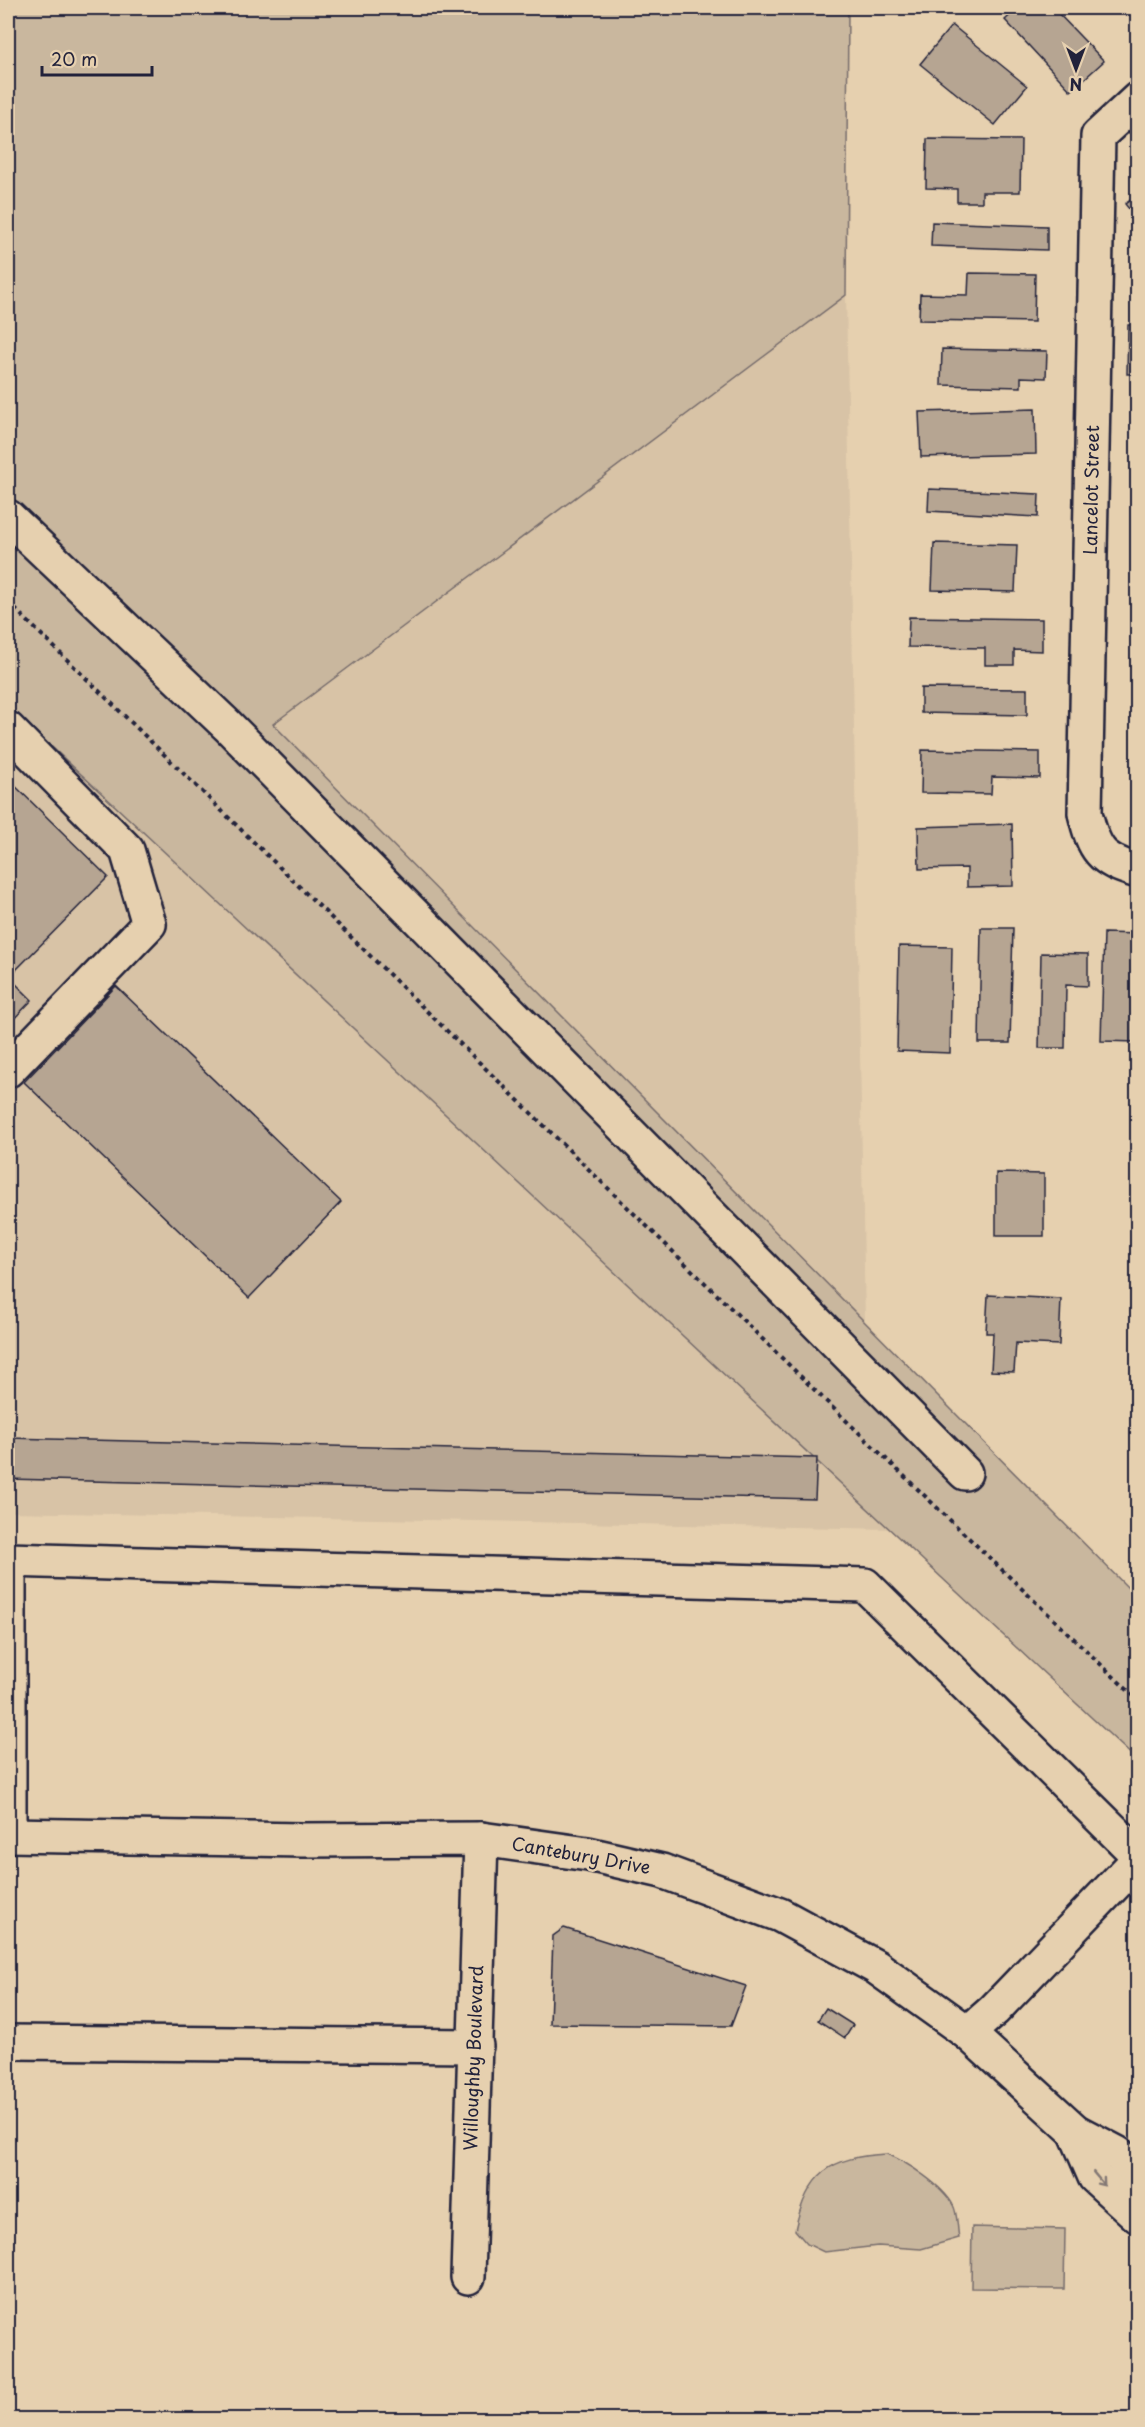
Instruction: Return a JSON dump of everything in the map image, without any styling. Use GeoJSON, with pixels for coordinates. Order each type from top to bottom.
{"type":"FeatureCollection","features":[{"type":"Feature","properties":{"kind":"street","name":"Lancelot Street"},"geometry":{"type":"LineString","coordinates":[[1137,99],[1098,135],[1085,813],[1092,843],[1115,865],[1137,871]]}},
{"type":"Feature","properties":{"kind":"street"},"geometry":{"type":"LineString","coordinates":[[8,517],[228,726],[965,1473]]}},
{"type":"Feature","properties":{"kind":"street"},"geometry":{"type":"LineString","coordinates":[[8,729],[127,850],[149,924],[8,1070]]}},
{"type":"Feature","properties":{"kind":"street"},"geometry":{"type":"LineString","coordinates":[[8,1834],[8,1560],[865,1585],[1137,1855]]}},
{"type":"Feature","properties":{"kind":"street","name":"Cantebury Drive"},"geometry":{"type":"LineString","coordinates":[[8,1834],[302,1840],[480,1839],[588,1854],[662,1871],[780,1915],[876,1967],[968,2033],[1075,2131],[1117,2152],[1137,2173]]}},
{"type":"Feature","properties":{"kind":"street","name":"Willoughby Boulevard"},"geometry":{"type":"LineString","coordinates":[[468,2277],[480,1839]]}},
{"type":"Feature","properties":{"kind":"street"},"geometry":{"type":"LineString","coordinates":[[968,2033],[994,2010],[1137,1860]]}},
{"type":"Feature","properties":{"kind":"street"},"geometry":{"type":"LineString","coordinates":[[8,2042],[476,2046]]}},
{"type":"Feature","properties":{"kind":"street","name":"Cantebury Drive"},"geometry":{"type":"LineString","coordinates":[[1075,2131],[1095,2177],[1137,2216]]}},
{"type":"Feature","properties":{"kind":"path"},"geometry":{"type":"LineString","coordinates":[[8,602],[832,1407],[1137,1700]]}},
{"type":"Feature","properties":{"kind":"shaded area"},"geometry":{"type":"Polygon","coordinates":[[[8,8],[848,8],[846,295],[273,724],[1137,1597],[1137,1760],[8,706],[8,8]]]}},
{"type":"Feature","properties":{"kind":"shaded area"},"geometry":{"type":"Polygon","coordinates":[[[846,295],[865,1323],[272,724],[846,295]]]}},
{"type":"Feature","properties":{"kind":"shaded area"},"geometry":{"type":"Polygon","coordinates":[[[8,706],[893,1529],[8,1512],[8,706]]]}},
{"type":"Feature","properties":{"kind":"shaded area"},"geometry":{"type":"Polygon","coordinates":[[[887,2154],[924,2175],[948,2198],[956,2213],[959,2238],[921,2249],[878,2246],[824,2252],[807,2244],[795,2230],[806,2194],[814,2182],[836,2164],[850,2159],[887,2154]]]}},
{"type":"Feature","properties":{"kind":"shaded area"},"geometry":{"type":"Polygon","coordinates":[[[972,2227],[1065,2229],[1064,2289],[971,2288],[972,2227]]]}},
{"type":"Feature","properties":{"kind":"building"},"geometry":{"type":"Polygon","coordinates":[[[1018,8],[1053,8],[1104,61],[1071,91],[1005,20],[1018,8]]]}},
{"type":"Feature","properties":{"kind":"building"},"geometry":{"type":"Polygon","coordinates":[[[952,25],[1027,86],[995,125],[920,64],[952,25]]]}},
{"type":"Feature","properties":{"kind":"building"},"geometry":{"type":"Polygon","coordinates":[[[927,139],[1021,140],[1020,192],[982,192],[982,202],[957,202],[957,189],[926,188],[927,139]]]}},
{"type":"Feature","properties":{"kind":"building"},"geometry":{"type":"Polygon","coordinates":[[[1138,195],[1138,220],[1125,204],[1138,195]]]}},
{"type":"Feature","properties":{"kind":"building"},"geometry":{"type":"Polygon","coordinates":[[[932,222],[1047,226],[1047,250],[931,246],[932,222]]]}},
{"type":"Feature","properties":{"kind":"building"},"geometry":{"type":"Polygon","coordinates":[[[969,273],[1035,274],[1034,322],[919,320],[920,294],[968,295],[969,273]]]}},
{"type":"Feature","properties":{"kind":"building"},"geometry":{"type":"Polygon","coordinates":[[[1128,325],[1138,325],[1138,374],[1127,374],[1128,325]]]}},
{"type":"Feature","properties":{"kind":"building"},"geometry":{"type":"Polygon","coordinates":[[[942,349],[1047,351],[1046,378],[1021,377],[1021,387],[941,385],[942,349]]]}},
{"type":"Feature","properties":{"kind":"building"},"geometry":{"type":"Polygon","coordinates":[[[1035,409],[1036,454],[921,457],[919,412],[1035,409]]]}},
{"type":"Feature","properties":{"kind":"building"},"geometry":{"type":"Polygon","coordinates":[[[929,489],[1039,494],[1038,517],[928,511],[929,489]]]}},
{"type":"Feature","properties":{"kind":"building"},"geometry":{"type":"Polygon","coordinates":[[[934,543],[1017,545],[1015,592],[932,590],[934,543]]]}},
{"type":"Feature","properties":{"kind":"building"},"geometry":{"type":"Polygon","coordinates":[[[909,617],[1042,619],[1042,651],[1014,650],[1014,665],[985,665],[985,648],[908,647],[909,617]]]}},
{"type":"Feature","properties":{"kind":"building"},"geometry":{"type":"Polygon","coordinates":[[[921,688],[1027,689],[1027,715],[921,713],[921,688]]]}},
{"type":"Feature","properties":{"kind":"building"},"geometry":{"type":"Polygon","coordinates":[[[922,750],[1040,752],[1040,778],[992,777],[991,794],[921,793],[922,750]]]}},
{"type":"Feature","properties":{"kind":"building"},"geometry":{"type":"Polygon","coordinates":[[[8,779],[108,877],[9,977],[32,1000],[8,1025],[8,779]]]}},
{"type":"Feature","properties":{"kind":"building"},"geometry":{"type":"Polygon","coordinates":[[[1012,824],[1013,886],[967,887],[967,868],[919,869],[918,827],[1012,824]]]}},
{"type":"Feature","properties":{"kind":"building"},"geometry":{"type":"Polygon","coordinates":[[[981,928],[1013,928],[1010,1043],[979,1043],[981,928]]]}},
{"type":"Feature","properties":{"kind":"building"},"geometry":{"type":"Polygon","coordinates":[[[1104,933],[1138,934],[1138,1042],[1101,1041],[1104,933]]]}},
{"type":"Feature","properties":{"kind":"building"},"geometry":{"type":"Polygon","coordinates":[[[899,946],[952,947],[950,1053],[897,1051],[899,946]]]}},
{"type":"Feature","properties":{"kind":"building"},"geometry":{"type":"Polygon","coordinates":[[[1041,953],[1088,954],[1088,986],[1066,985],[1065,1048],[1039,1048],[1041,953]]]}},
{"type":"Feature","properties":{"kind":"building"},"geometry":{"type":"Polygon","coordinates":[[[116,986],[341,1202],[249,1298],[24,1082],[116,986]]]}},
{"type":"Feature","properties":{"kind":"building"},"geometry":{"type":"Polygon","coordinates":[[[996,1173],[1044,1174],[1044,1236],[996,1236],[996,1173]]]}},
{"type":"Feature","properties":{"kind":"building"},"geometry":{"type":"Polygon","coordinates":[[[988,1295],[1061,1299],[1059,1345],[1016,1343],[1014,1372],[991,1371],[993,1333],[986,1333],[988,1295]]]}},
{"type":"Feature","properties":{"kind":"building"},"geometry":{"type":"Polygon","coordinates":[[[8,1438],[817,1458],[815,1499],[8,1479],[8,1438]]]}},
{"type":"Feature","properties":{"kind":"building"},"geometry":{"type":"Polygon","coordinates":[[[564,1928],[746,1986],[731,2026],[550,2024],[553,1936],[564,1928]]]}},
{"type":"Feature","properties":{"kind":"building"},"geometry":{"type":"Polygon","coordinates":[[[826,2008],[853,2025],[845,2038],[818,2020],[826,2008]]]}}]}
